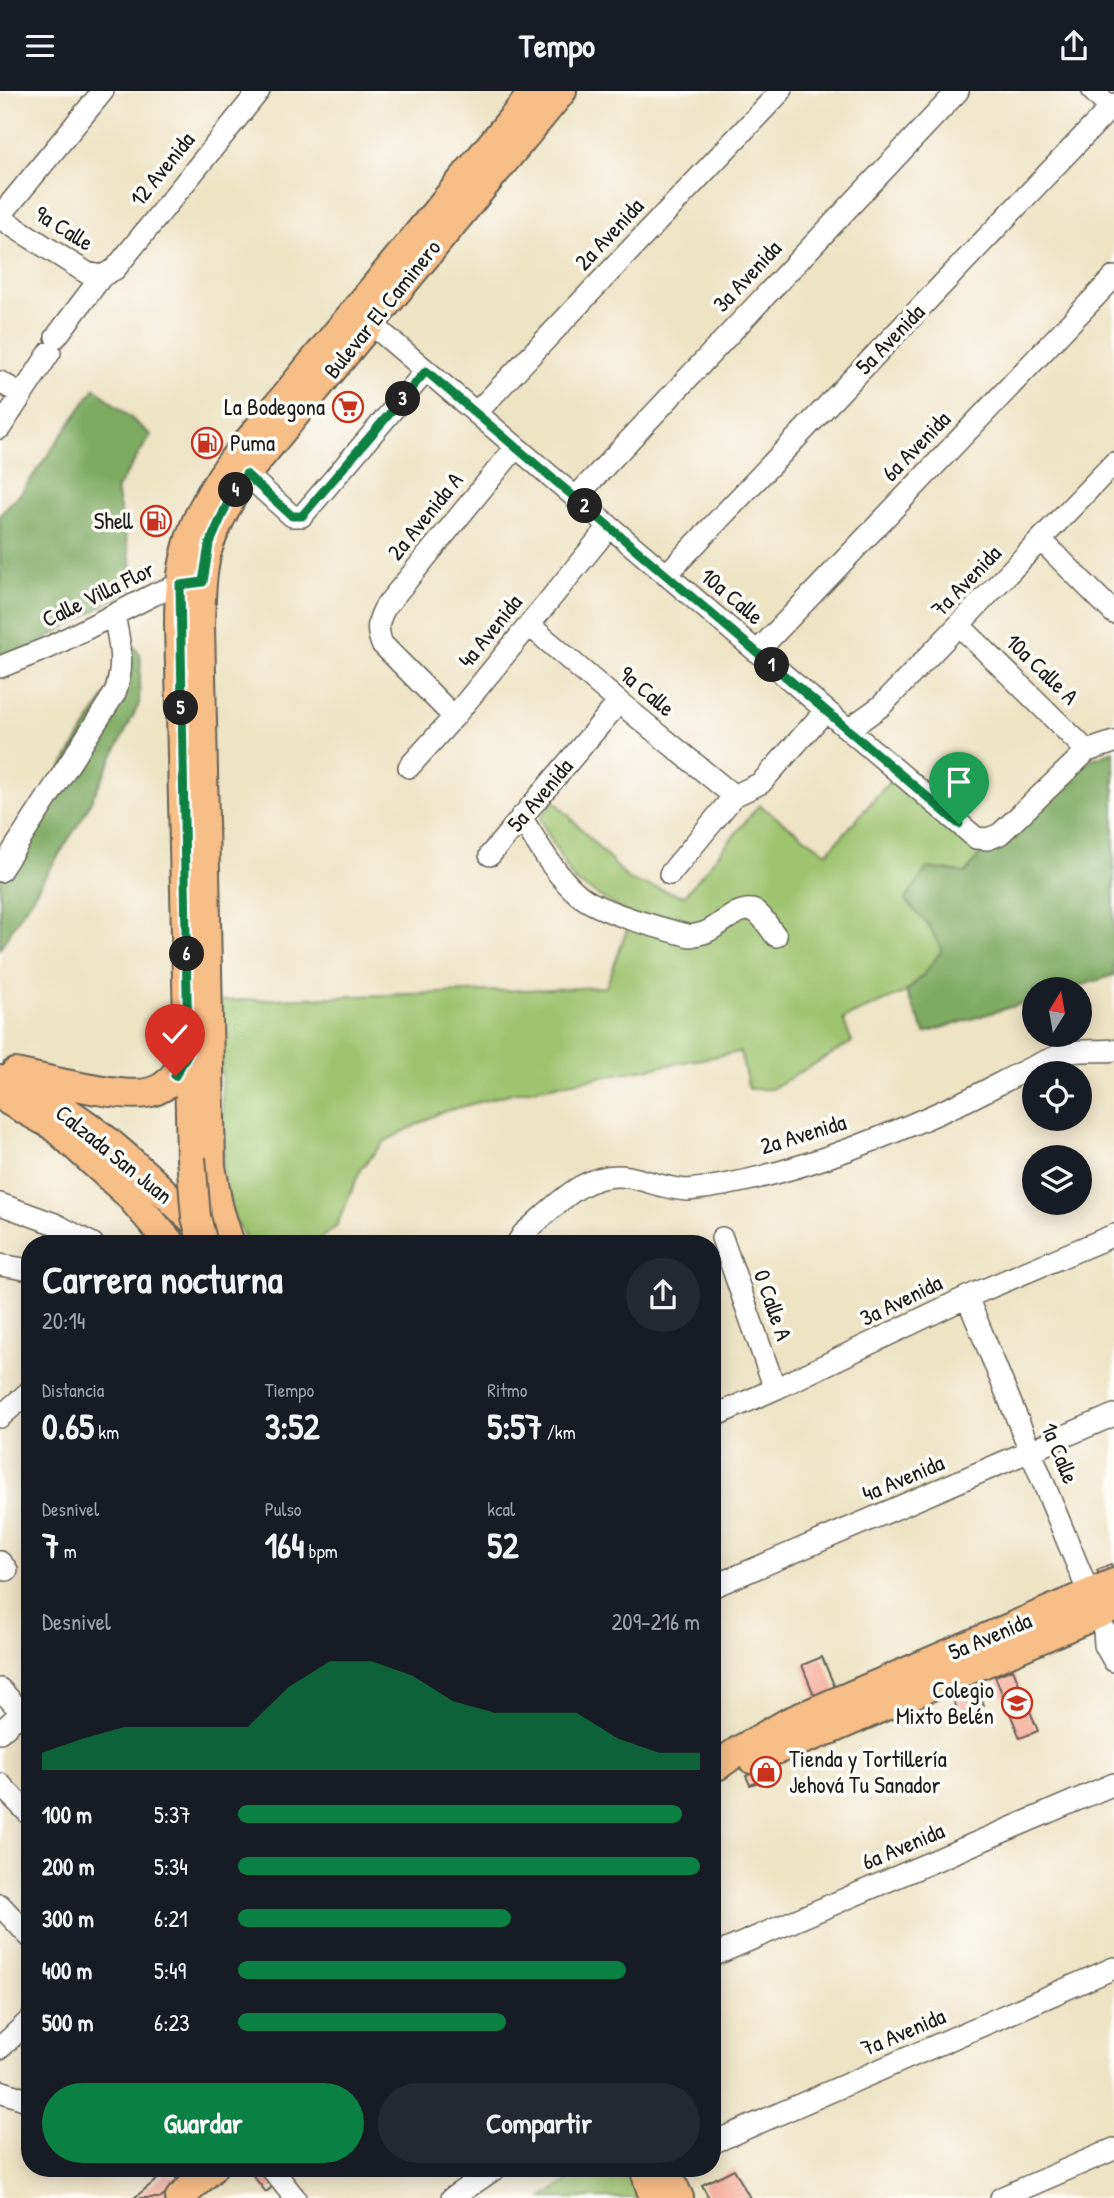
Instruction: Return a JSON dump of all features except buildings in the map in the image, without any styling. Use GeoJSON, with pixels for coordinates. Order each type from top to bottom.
{"type":"FeatureCollection","features":[{"type":"Feature","properties":{"kind":"main road","name":"Bulevar El Caminero"},"geometry":{"type":"LineString","coordinates":[[227,1235],[218,1206],[211,1166],[200,624],[192,583],[228,502],[246,474],[363,317],[432,232],[535,91]]}},
{"type":"Feature","properties":{"kind":"main road","name":"Bulevar El Caminero"},"geometry":{"type":"LineString","coordinates":[[432,232],[562,91]]}},
{"type":"Feature","properties":{"kind":"main road","name":"Bulevar El Caminero"},"geometry":{"type":"LineString","coordinates":[[201,1235],[196,1217],[191,1158],[188,1053],[192,583],[189,539],[209,493],[268,415],[363,317]]}},
{"type":"Feature","properties":{"kind":"main road"},"geometry":{"type":"LineString","coordinates":[[0,1070],[114,1092],[140,1094],[153,1092],[166,1084],[175,1076],[188,1053]]}},
{"type":"Feature","properties":{"kind":"main road","name":"Calzada San Juan"},"geometry":{"type":"LineString","coordinates":[[0,1080],[18,1085],[63,1108],[139,1168],[209,1235]]}},
{"type":"Feature","properties":{"kind":"main road","name":"Calzada San Juan"},"geometry":{"type":"LineString","coordinates":[[0,1096],[52,1125],[128,1194],[163,1235]]}},
{"type":"Feature","properties":{"kind":"main road","name":"5a Avenida"},"geometry":{"type":"LineString","coordinates":[[721,1765],[743,1762],[793,1733],[1105,1612]]}},
{"type":"Feature","properties":{"kind":"main road"},"geometry":{"type":"LineString","coordinates":[[180,2198],[202,2177]]}},
{"type":"Feature","properties":{"kind":"main road"},"geometry":{"type":"LineString","coordinates":[[658,2178],[679,2198]]}},
{"type":"Feature","properties":{"kind":"street"},"geometry":{"type":"LineString","coordinates":[[0,217],[103,91]]}},
{"type":"Feature","properties":{"kind":"street","name":"12 Avenida"},"geometry":{"type":"LineString","coordinates":[[21,394],[102,276],[115,269],[260,91]]}},
{"type":"Feature","properties":{"kind":"street","name":"2a Avenida"},"geometry":{"type":"LineString","coordinates":[[476,413],[781,91]]}},
{"type":"Feature","properties":{"kind":"street","name":"3a Avenida"},"geometry":{"type":"LineString","coordinates":[[575,498],[958,91]]}},
{"type":"Feature","properties":{"kind":"street"},"geometry":{"type":"LineString","coordinates":[[1093,91],[1113,108]]}},
{"type":"Feature","properties":{"kind":"street","name":"5a Avenida"},"geometry":{"type":"LineString","coordinates":[[666,575],[1113,108]]}},
{"type":"Feature","properties":{"kind":"street","name":"9a Calle"},"geometry":{"type":"LineString","coordinates":[[0,217],[87,273],[102,276]]}},
{"type":"Feature","properties":{"kind":"street","name":"6a Avenida"},"geometry":{"type":"LineString","coordinates":[[757,652],[1114,277]]}},
{"type":"Feature","properties":{"kind":"street"},"geometry":{"type":"LineString","coordinates":[[246,474],[292,516],[302,516],[425,378],[363,317]]}},
{"type":"Feature","properties":{"kind":"street","name":"10a Calle"},"geometry":{"type":"LineString","coordinates":[[425,378],[454,394],[976,838],[988,839],[1000,834],[1087,751]]}},
{"type":"Feature","properties":{"kind":"street"},"geometry":{"type":"LineString","coordinates":[[0,382],[21,394],[0,428]]}},
{"type":"Feature","properties":{"kind":"street","name":"2a Avenida A"},"geometry":{"type":"LineString","coordinates":[[454,717],[382,644],[379,621],[386,606],[516,447]]}},
{"type":"Feature","properties":{"kind":"street","name":"7a Avenida"},"geometry":{"type":"LineString","coordinates":[[849,729],[881,706],[1114,463]]}},
{"type":"Feature","properties":{"kind":"street","name":"4a Avenida"},"geometry":{"type":"LineString","coordinates":[[409,767],[454,717],[609,527]]}},
{"type":"Feature","properties":{"kind":"street"},"geometry":{"type":"LineString","coordinates":[[1041,540],[1114,613]]}},
{"type":"Feature","properties":{"kind":"street","name":"Calle Villa Flor"},"geometry":{"type":"LineString","coordinates":[[0,667],[50,647],[155,594],[192,583]]}},
{"type":"Feature","properties":{"kind":"street"},"geometry":{"type":"LineString","coordinates":[[0,871],[115,693],[121,676],[122,660],[114,615]]}},
{"type":"Feature","properties":{"kind":"street","name":"9a Calle"},"geometry":{"type":"LineString","coordinates":[[529,625],[734,796]]}},
{"type":"Feature","properties":{"kind":"street","name":"10a Calle A"},"geometry":{"type":"LineString","coordinates":[[960,626],[1087,751]]}},
{"type":"Feature","properties":{"kind":"street","name":"5a Avenida"},"geometry":{"type":"LineString","coordinates":[[489,855],[619,702]]}},
{"type":"Feature","properties":{"kind":"street"},"geometry":{"type":"LineString","coordinates":[[670,874],[734,796],[761,783],[826,711]]}},
{"type":"Feature","properties":{"kind":"street"},"geometry":{"type":"LineString","coordinates":[[1087,751],[1114,742]]}},
{"type":"Feature","properties":{"kind":"street"},"geometry":{"type":"LineString","coordinates":[[522,817],[567,883],[581,897],[603,908],[690,936],[703,934],[741,911],[752,910],[758,913],[776,936]]}},
{"type":"Feature","properties":{"kind":"street","name":"2a Avenida"},"geometry":{"type":"LineString","coordinates":[[522,1235],[580,1185],[592,1179],[604,1176],[630,1177],[657,1186],[687,1190],[783,1171],[892,1133],[1069,1052],[1114,1050]]}},
{"type":"Feature","properties":{"kind":"street"},"geometry":{"type":"LineString","coordinates":[[0,1204],[55,1224],[76,1235]]}},
{"type":"Feature","properties":{"kind":"street","name":"3a Avenida"},"geometry":{"type":"LineString","coordinates":[[721,1413],[967,1297],[1114,1235]]}},
{"type":"Feature","properties":{"kind":"street","name":"0 Calle A"},"geometry":{"type":"LineString","coordinates":[[722,1238],[775,1389]]}},
{"type":"Feature","properties":{"kind":"street"},"geometry":{"type":"LineString","coordinates":[[0,1265],[21,1268]]}},
{"type":"Feature","properties":{"kind":"street","name":"1a Calle"},"geometry":{"type":"LineString","coordinates":[[967,1297],[1032,1452],[1105,1612],[1105,1645],[1114,1661]]}},
{"type":"Feature","properties":{"kind":"street"},"geometry":{"type":"LineString","coordinates":[[0,1417],[21,1399]]}},
{"type":"Feature","properties":{"kind":"street","name":"4a Avenida"},"geometry":{"type":"LineString","coordinates":[[721,1583],[1114,1415]]}},
{"type":"Feature","properties":{"kind":"street"},"geometry":{"type":"LineString","coordinates":[[0,1689],[21,1708]]}},
{"type":"Feature","properties":{"kind":"street"},"geometry":{"type":"LineString","coordinates":[[0,1732],[21,1717]]}},
{"type":"Feature","properties":{"kind":"street"},"geometry":{"type":"LineString","coordinates":[[0,1784],[21,1806]]}},
{"type":"Feature","properties":{"kind":"street","name":"6a Avenida"},"geometry":{"type":"LineString","coordinates":[[721,1952],[1114,1784]]}},
{"type":"Feature","properties":{"kind":"street"},"geometry":{"type":"LineString","coordinates":[[0,1905],[21,1927]]}},
{"type":"Feature","properties":{"kind":"street","name":"7a Avenida"},"geometry":{"type":"LineString","coordinates":[[721,2139],[1114,1968]]}},
{"type":"Feature","properties":{"kind":"street"},"geometry":{"type":"LineString","coordinates":[[0,2048],[21,2028]]}},
{"type":"Feature","properties":{"kind":"street"},"geometry":{"type":"LineString","coordinates":[[0,2091],[21,2098]]}},
{"type":"Feature","properties":{"kind":"street"},"geometry":{"type":"LineString","coordinates":[[1001,2198],[1114,2149]]}},
{"type":"Feature","properties":{"kind":"street"},"geometry":{"type":"LineString","coordinates":[[278,2177],[295,2198]]}},
{"type":"Feature","properties":{"kind":"street"},"geometry":{"type":"LineString","coordinates":[[452,2198],[483,2177]]}},
{"type":"Feature","properties":{"kind":"green space"},"geometry":{"type":"Polygon","coordinates":[[[95,388],[151,435],[116,490],[136,587],[28,649],[0,660],[0,514],[21,493],[95,388]]]}},
{"type":"Feature","properties":{"kind":"green space"},"geometry":{"type":"Polygon","coordinates":[[[124,633],[141,656],[139,704],[84,815],[0,948],[0,870],[117,676],[124,633]]]}},
{"type":"Feature","properties":{"kind":"green space"},"geometry":{"type":"Polygon","coordinates":[[[1114,751],[1114,975],[1092,982],[1092,977],[1022,977],[1022,1004],[925,1033],[906,992],[942,950],[929,926],[905,900],[927,868],[966,873],[988,844],[1092,759],[1114,751]]]}},
{"type":"Feature","properties":{"kind":"green space"},"geometry":{"type":"Polygon","coordinates":[[[898,772],[988,844],[966,873],[906,900],[929,926],[942,950],[906,992],[843,1019],[852,1042],[771,1089],[749,1089],[740,1052],[512,1093],[439,1113],[385,1141],[361,1168],[336,1227],[325,1235],[244,1235],[236,1222],[224,1182],[220,1001],[606,987],[632,916],[573,880],[540,819],[554,800],[629,880],[684,896],[759,805],[827,853],[898,772]]]}},
{"type":"Feature","properties":{"kind":"green space"},"geometry":{"type":"Polygon","coordinates":[[[574,2177],[634,2177],[647,2198],[543,2198],[574,2177]]]}},
{"type":"Feature","properties":{"kind":"place","name":"La Bodegona"},"geometry":{"type":"Point","coordinates":[348,407]}},
{"type":"Feature","properties":{"kind":"place","name":"Puma"},"geometry":{"type":"Point","coordinates":[207,443]}},
{"type":"Feature","properties":{"kind":"place","name":"Shell"},"geometry":{"type":"Point","coordinates":[156,521]}},
{"type":"Feature","properties":{"kind":"place","name":"Colegio Mixto Belén"},"geometry":{"type":"Point","coordinates":[1017,1703]}},
{"type":"Feature","properties":{"kind":"place","name":"Tienda y Tortillería Jehová Tu Sanador"},"geometry":{"type":"Point","coordinates":[766,1772]}},
{"type":"Feature","properties":{"kind":"route"},"geometry":{"type":"LineString","coordinates":[[175,1076],[188,1053],[180,585],[203,582],[209,545],[228,502],[246,474],[292,516],[302,516],[311,509],[426,371],[959,824]]}}]}
